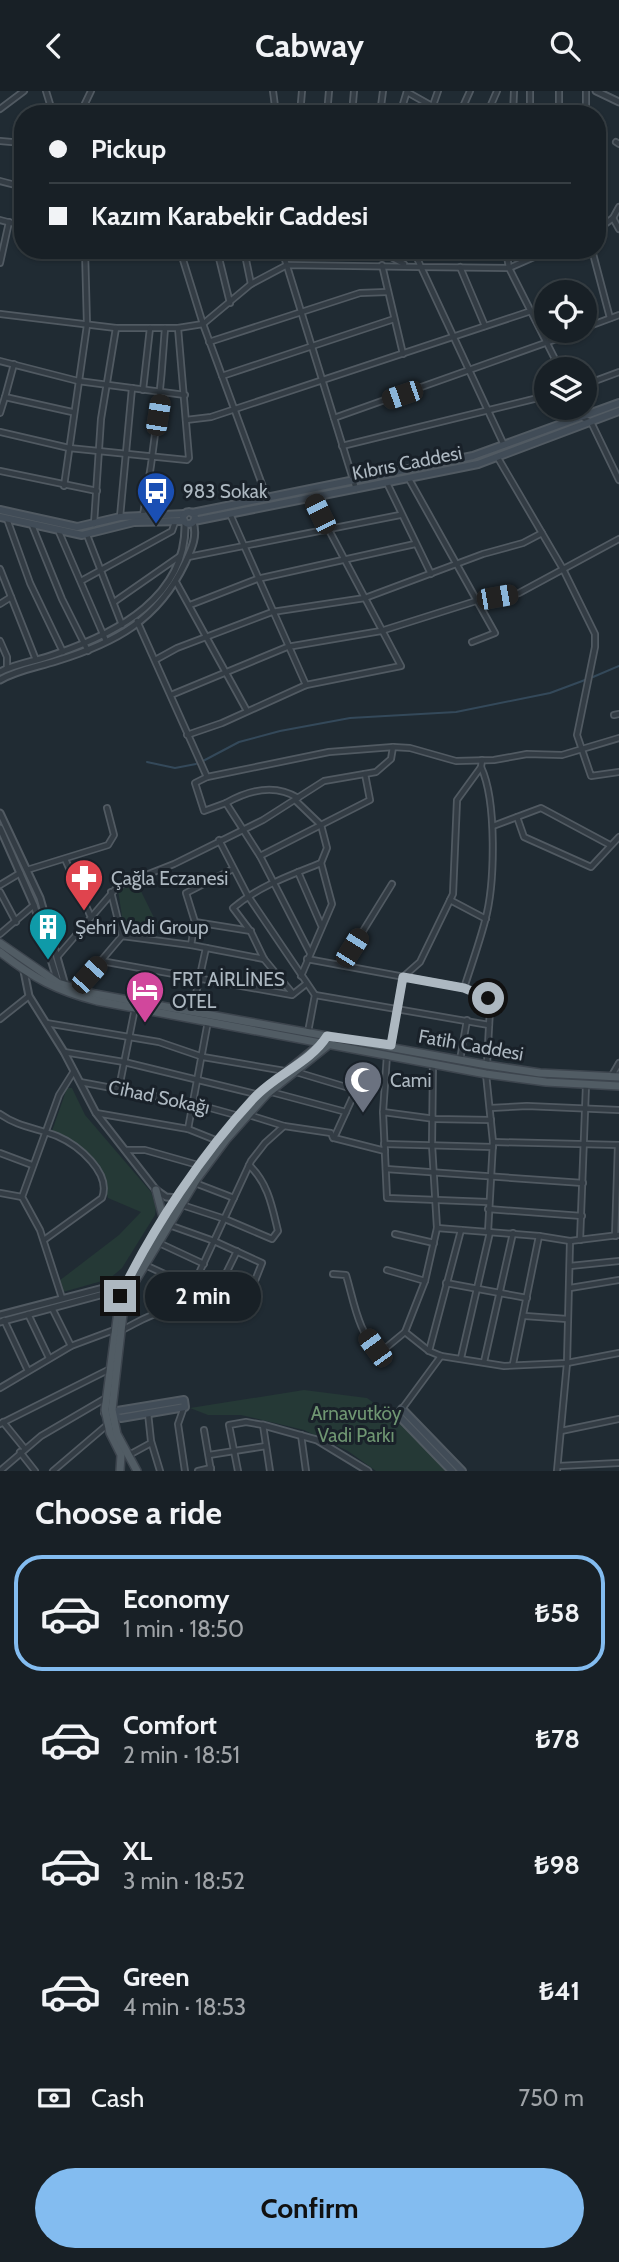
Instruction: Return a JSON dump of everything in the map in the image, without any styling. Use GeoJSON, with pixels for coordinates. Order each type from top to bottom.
{"type":"FeatureCollection","features":[{"type":"Feature","properties":{"kind":"main road"},"geometry":{"type":"LineString","coordinates":[[597,411],[619,403]]}},
{"type":"Feature","properties":{"kind":"main road","name":"Kıbrıs Caddesi"},"geometry":{"type":"LineString","coordinates":[[3,518],[59,532],[87,535],[127,523],[175,522],[230,514],[409,479],[498,458],[619,411]]}},
{"type":"Feature","properties":{"kind":"main road"},"geometry":{"type":"LineString","coordinates":[[0,510],[77,527],[120,517],[143,515],[189,519],[267,498],[466,458],[573,420]]}},
{"type":"Feature","properties":{"kind":"main road","name":"Fatih Caddesi"},"geometry":{"type":"LineString","coordinates":[[0,943],[61,988],[308,1033],[328,1040]]}},
{"type":"Feature","properties":{"kind":"main road","name":"Fatih Caddesi"},"geometry":{"type":"LineString","coordinates":[[0,952],[24,971],[61,988],[135,1008],[328,1040],[391,1045],[460,1060],[487,1069],[615,1077]]}},
{"type":"Feature","properties":{"kind":"main road"},"geometry":{"type":"LineString","coordinates":[[328,1040],[433,1063],[586,1085],[619,1086]]}},
{"type":"Feature","properties":{"kind":"main road"},"geometry":{"type":"LineString","coordinates":[[137,1471],[110,1414],[106,1397],[124,1293],[198,1165],[257,1094],[328,1040]]}},
{"type":"Feature","properties":{"kind":"main road"},"geometry":{"type":"LineString","coordinates":[[179,1202],[270,1091],[296,1072],[328,1040]]}},
{"type":"Feature","properties":{"kind":"main road"},"geometry":{"type":"LineString","coordinates":[[124,1293],[145,1265],[166,1223],[156,1190]]}},
{"type":"Feature","properties":{"kind":"main road"},"geometry":{"type":"LineString","coordinates":[[118,1330],[107,1425],[121,1455],[120,1471]]}},
{"type":"Feature","properties":{"kind":"main road"},"geometry":{"type":"LineString","coordinates":[[110,1414],[184,1404]]}},
{"type":"Feature","properties":{"kind":"main road"},"geometry":{"type":"LineString","coordinates":[[110,1414],[148,1413],[184,1404]]}},
{"type":"Feature","properties":{"kind":"main road"},"geometry":{"type":"LineString","coordinates":[[400,1412],[452,1471]]}},
{"type":"Feature","properties":{"kind":"main road"},"geometry":{"type":"LineString","coordinates":[[400,1412],[462,1471]]}},
{"type":"Feature","properties":{"kind":"street"},"geometry":{"type":"LineString","coordinates":[[0,109],[24,91]]}},
{"type":"Feature","properties":{"kind":"street"},"geometry":{"type":"LineString","coordinates":[[597,91],[619,101]]}},
{"type":"Feature","properties":{"kind":"street"},"geometry":{"type":"LineString","coordinates":[[407,92],[430,105]]}},
{"type":"Feature","properties":{"kind":"street"},"geometry":{"type":"LineString","coordinates":[[606,223],[613,218],[619,207]]}},
{"type":"Feature","properties":{"kind":"street"},"geometry":{"type":"LineString","coordinates":[[613,218],[619,229]]}},
{"type":"Feature","properties":{"kind":"street"},"geometry":{"type":"LineString","coordinates":[[0,220],[14,223]]}},
{"type":"Feature","properties":{"kind":"street"},"geometry":{"type":"LineString","coordinates":[[0,263],[9,222]]}},
{"type":"Feature","properties":{"kind":"street"},"geometry":{"type":"LineString","coordinates":[[64,486],[72,412],[87,325],[85,259]]}},
{"type":"Feature","properties":{"kind":"street"},"geometry":{"type":"LineString","coordinates":[[183,259],[209,342],[267,498]]}},
{"type":"Feature","properties":{"kind":"street"},"geometry":{"type":"LineString","coordinates":[[219,259],[230,304]]}},
{"type":"Feature","properties":{"kind":"street"},"geometry":{"type":"LineString","coordinates":[[246,259],[251,283]]}},
{"type":"Feature","properties":{"kind":"street"},"geometry":{"type":"LineString","coordinates":[[285,259],[356,489]]}},
{"type":"Feature","properties":{"kind":"street"},"geometry":{"type":"LineString","coordinates":[[394,259],[408,267]]}},
{"type":"Feature","properties":{"kind":"street"},"geometry":{"type":"LineString","coordinates":[[417,259],[504,445]]}},
{"type":"Feature","properties":{"kind":"street"},"geometry":{"type":"LineString","coordinates":[[508,259],[509,268],[554,357]]}},
{"type":"Feature","properties":{"kind":"street"},"geometry":{"type":"LineString","coordinates":[[0,314],[116,328],[178,328],[203,324],[230,304],[251,283],[287,265],[509,268],[530,259]]}},
{"type":"Feature","properties":{"kind":"street"},"geometry":{"type":"LineString","coordinates":[[595,259],[610,317]]}},
{"type":"Feature","properties":{"kind":"street"},"geometry":{"type":"LineString","coordinates":[[382,265],[403,354]]}},
{"type":"Feature","properties":{"kind":"street"},"geometry":{"type":"LineString","coordinates":[[460,267],[485,325]]}},
{"type":"Feature","properties":{"kind":"street"},"geometry":{"type":"LineString","coordinates":[[209,342],[360,293],[387,292]]}},
{"type":"Feature","properties":{"kind":"street"},"geometry":{"type":"LineString","coordinates":[[186,419],[211,417],[531,311]]}},
{"type":"Feature","properties":{"kind":"street"},"geometry":{"type":"LineString","coordinates":[[597,322],[619,315]]}},
{"type":"Feature","properties":{"kind":"street"},"geometry":{"type":"LineString","coordinates":[[222,376],[394,319]]}},
{"type":"Feature","properties":{"kind":"street"},"geometry":{"type":"LineString","coordinates":[[94,524],[106,386],[116,328]]}},
{"type":"Feature","properties":{"kind":"street"},"geometry":{"type":"LineString","coordinates":[[143,390],[150,328]]}},
{"type":"Feature","properties":{"kind":"street"},"geometry":{"type":"LineString","coordinates":[[143,515],[161,394],[165,328]]}},
{"type":"Feature","properties":{"kind":"street"},"geometry":{"type":"LineString","coordinates":[[0,432],[69,448],[183,460],[189,458],[178,328]]}},
{"type":"Feature","properties":{"kind":"street"},"geometry":{"type":"LineString","coordinates":[[334,418],[548,344]]}},
{"type":"Feature","properties":{"kind":"street"},"geometry":{"type":"LineString","coordinates":[[0,361],[78,381],[161,394],[185,395]]}},
{"type":"Feature","properties":{"kind":"street"},"geometry":{"type":"LineString","coordinates":[[0,413],[14,364]]}},
{"type":"Feature","properties":{"kind":"street"},"geometry":{"type":"LineString","coordinates":[[597,380],[619,372]]}},
{"type":"Feature","properties":{"kind":"street"},"geometry":{"type":"LineString","coordinates":[[120,517],[132,389]]}},
{"type":"Feature","properties":{"kind":"street"},"geometry":{"type":"LineString","coordinates":[[5,397],[72,412]]}},
{"type":"Feature","properties":{"kind":"street"},"geometry":{"type":"LineString","coordinates":[[342,446],[534,398]]}},
{"type":"Feature","properties":{"kind":"street"},"geometry":{"type":"LineString","coordinates":[[587,420],[591,422],[619,480]]}},
{"type":"Feature","properties":{"kind":"street"},"geometry":{"type":"LineString","coordinates":[[498,458],[563,569],[595,634],[595,647],[577,735],[591,776],[619,772]]}},
{"type":"Feature","properties":{"kind":"street"},"geometry":{"type":"LineString","coordinates":[[0,471],[97,491]]}},
{"type":"Feature","properties":{"kind":"street"},"geometry":{"type":"LineString","coordinates":[[409,479],[495,633],[471,642]]}},
{"type":"Feature","properties":{"kind":"street"},"geometry":{"type":"LineString","coordinates":[[387,483],[400,515],[431,574]]}},
{"type":"Feature","properties":{"kind":"street"},"geometry":{"type":"LineString","coordinates":[[187,735],[306,685],[401,666],[343,562],[312,498]]}},
{"type":"Feature","properties":{"kind":"street"},"geometry":{"type":"LineString","coordinates":[[230,514],[306,685]]}},
{"type":"Feature","properties":{"kind":"street"},"geometry":{"type":"LineString","coordinates":[[188,557],[400,515]]}},
{"type":"Feature","properties":{"kind":"street"},"geometry":{"type":"LineString","coordinates":[[3,518],[63,652]]}},
{"type":"Feature","properties":{"kind":"street"},"geometry":{"type":"LineString","coordinates":[[137,620],[162,592],[181,555],[189,519]]}},
{"type":"Feature","properties":{"kind":"street"},"geometry":{"type":"LineString","coordinates":[[0,680],[104,639],[137,620],[167,596],[188,557],[196,535],[189,519]]}},
{"type":"Feature","properties":{"kind":"street"},"geometry":{"type":"LineString","coordinates":[[81,581],[172,531],[175,522]]}},
{"type":"Feature","properties":{"kind":"street"},"geometry":{"type":"LineString","coordinates":[[32,525],[86,648]]}},
{"type":"Feature","properties":{"kind":"street"},"geometry":{"type":"LineString","coordinates":[[59,532],[104,639]]}},
{"type":"Feature","properties":{"kind":"street"},"geometry":{"type":"LineString","coordinates":[[157,659],[206,636],[272,612],[365,598],[523,543],[541,533]]}},
{"type":"Feature","properties":{"kind":"street"},"geometry":{"type":"LineString","coordinates":[[87,535],[123,628]]}},
{"type":"Feature","properties":{"kind":"street"},"geometry":{"type":"LineString","coordinates":[[171,695],[287,647],[383,631],[476,601],[519,593],[619,539]]}},
{"type":"Feature","properties":{"kind":"street"},"geometry":{"type":"LineString","coordinates":[[190,605],[257,579],[415,544]]}},
{"type":"Feature","properties":{"kind":"street"},"geometry":{"type":"LineString","coordinates":[[114,602],[181,555]]}},
{"type":"Feature","properties":{"kind":"street"},"geometry":{"type":"LineString","coordinates":[[0,569],[36,660]]}},
{"type":"Feature","properties":{"kind":"street"},"geometry":{"type":"LineString","coordinates":[[176,582],[247,711]]}},
{"type":"Feature","properties":{"kind":"street"},"geometry":{"type":"LineString","coordinates":[[0,604],[12,597]]}},
{"type":"Feature","properties":{"kind":"street"},"geometry":{"type":"LineString","coordinates":[[137,620],[157,659],[207,777]]}},
{"type":"Feature","properties":{"kind":"street"},"geometry":{"type":"LineString","coordinates":[[0,641],[7,657],[7,669]]}},
{"type":"Feature","properties":{"kind":"street"},"geometry":{"type":"LineString","coordinates":[[0,673],[63,652],[86,648]]}},
{"type":"Feature","properties":{"kind":"street"},"geometry":{"type":"LineString","coordinates":[[301,976],[332,904],[321,863],[327,848],[321,825],[286,790],[249,790],[204,811],[195,783],[207,777],[329,752],[393,747],[410,748],[456,761],[482,760],[527,754],[562,755],[619,738]]}},
{"type":"Feature","properties":{"kind":"street"},"geometry":{"type":"LineString","coordinates":[[58,956],[111,891],[243,828],[297,800],[324,781],[365,774],[385,766],[391,759],[393,747]]}},
{"type":"Feature","properties":{"kind":"street"},"geometry":{"type":"LineString","coordinates":[[464,988],[486,919],[493,826],[490,794],[481,767],[482,760]]}},
{"type":"Feature","properties":{"kind":"street"},"geometry":{"type":"LineString","coordinates":[[391,1045],[403,977],[420,962],[450,900],[457,800],[481,767]]}},
{"type":"Feature","properties":{"kind":"street"},"geometry":{"type":"LineString","coordinates":[[260,856],[370,800],[365,774]]}},
{"type":"Feature","properties":{"kind":"street"},"geometry":{"type":"LineString","coordinates":[[226,803],[260,856],[310,953]]}},
{"type":"Feature","properties":{"kind":"street"},"geometry":{"type":"LineString","coordinates":[[0,885],[24,871],[103,849],[114,835],[107,808]]}},
{"type":"Feature","properties":{"kind":"street"},"geometry":{"type":"LineString","coordinates":[[493,826],[541,809],[610,845]]}},
{"type":"Feature","properties":{"kind":"street"},"geometry":{"type":"LineString","coordinates":[[0,813],[2,829],[40,898],[58,956],[61,988]]}},
{"type":"Feature","properties":{"kind":"street"},"geometry":{"type":"LineString","coordinates":[[517,817],[524,837],[592,867],[619,837]]}},
{"type":"Feature","properties":{"kind":"street"},"geometry":{"type":"LineString","coordinates":[[219,840],[248,896],[315,995],[489,1025]]}},
{"type":"Feature","properties":{"kind":"street"},"geometry":{"type":"LineString","coordinates":[[65,859],[90,915]]}},
{"type":"Feature","properties":{"kind":"street"},"geometry":{"type":"LineString","coordinates":[[293,994],[264,959],[251,932],[233,908],[248,896],[273,883],[321,863]]}},
{"type":"Feature","properties":{"kind":"street"},"geometry":{"type":"LineString","coordinates":[[191,945],[195,922],[186,893],[233,869]]}},
{"type":"Feature","properties":{"kind":"street"},"geometry":{"type":"LineString","coordinates":[[24,871],[61,988]]}},
{"type":"Feature","properties":{"kind":"street"},"geometry":{"type":"LineString","coordinates":[[298,872],[321,926]]}},
{"type":"Feature","properties":{"kind":"street"},"geometry":{"type":"LineString","coordinates":[[342,965],[392,884]]}},
{"type":"Feature","properties":{"kind":"street"},"geometry":{"type":"LineString","coordinates":[[111,891],[122,936]]}},
{"type":"Feature","properties":{"kind":"street"},"geometry":{"type":"LineString","coordinates":[[0,892],[16,922]]}},
{"type":"Feature","properties":{"kind":"street"},"geometry":{"type":"LineString","coordinates":[[450,900],[486,919]]}},
{"type":"Feature","properties":{"kind":"street"},"geometry":{"type":"LineString","coordinates":[[0,934],[34,905]]}},
{"type":"Feature","properties":{"kind":"street"},"geometry":{"type":"LineString","coordinates":[[195,922],[251,932]]}},
{"type":"Feature","properties":{"kind":"street"},"geometry":{"type":"LineString","coordinates":[[122,936],[206,947],[264,959]]}},
{"type":"Feature","properties":{"kind":"street"},"geometry":{"type":"LineString","coordinates":[[77,989],[122,936]]}},
{"type":"Feature","properties":{"kind":"street"},"geometry":{"type":"LineString","coordinates":[[192,1011],[206,947]]}},
{"type":"Feature","properties":{"kind":"street"},"geometry":{"type":"LineString","coordinates":[[307,959],[464,988],[488,998],[487,1069],[493,1144],[488,1202],[489,1232],[461,1358]]}},
{"type":"Feature","properties":{"kind":"street"},"geometry":{"type":"LineString","coordinates":[[101,961],[293,994],[306,984]]}},
{"type":"Feature","properties":{"kind":"street"},"geometry":{"type":"LineString","coordinates":[[24,971],[29,996],[64,1052],[96,1113],[156,1190],[166,1197],[272,1239],[278,1231],[268,1193],[249,1165]]}},
{"type":"Feature","properties":{"kind":"street"},"geometry":{"type":"LineString","coordinates":[[308,1033],[315,995]]}},
{"type":"Feature","properties":{"kind":"street"},"geometry":{"type":"LineString","coordinates":[[0,1019],[29,996]]}},
{"type":"Feature","properties":{"kind":"street"},"geometry":{"type":"LineString","coordinates":[[119,1089],[135,1008]]}},
{"type":"Feature","properties":{"kind":"street"},"geometry":{"type":"LineString","coordinates":[[460,1060],[467,1020]]}},
{"type":"Feature","properties":{"kind":"street"},"geometry":{"type":"LineString","coordinates":[[188,1129],[208,1021]]}},
{"type":"Feature","properties":{"kind":"street"},"geometry":{"type":"LineString","coordinates":[[47,1023],[159,1042],[203,1057],[286,1072]]}},
{"type":"Feature","properties":{"kind":"street"},"geometry":{"type":"LineString","coordinates":[[64,1052],[124,1062],[197,1082],[257,1094]]}},
{"type":"Feature","properties":{"kind":"street"},"geometry":{"type":"LineString","coordinates":[[387,1055],[383,1112],[387,1198],[488,1202]]}},
{"type":"Feature","properties":{"kind":"street"},"geometry":{"type":"LineString","coordinates":[[333,1274],[346,1275],[360,1321],[375,1348],[382,1351],[405,1332],[425,1281],[437,1228],[436,1173],[432,1145],[435,1119],[433,1063]]}},
{"type":"Feature","properties":{"kind":"street"},"geometry":{"type":"LineString","coordinates":[[615,1077],[619,1063]]}},
{"type":"Feature","properties":{"kind":"street"},"geometry":{"type":"LineString","coordinates":[[62,1298],[44,1240],[22,1197],[59,1095],[74,1071]]}},
{"type":"Feature","properties":{"kind":"street"},"geometry":{"type":"LineString","coordinates":[[296,1072],[356,1090],[334,1138]]}},
{"type":"Feature","properties":{"kind":"street","name":"Cihad Sokağı"},"geometry":{"type":"LineString","coordinates":[[80,1082],[192,1103],[239,1116]]}},
{"type":"Feature","properties":{"kind":"street"},"geometry":{"type":"LineString","coordinates":[[580,1240],[586,1085]]}},
{"type":"Feature","properties":{"kind":"street"},"geometry":{"type":"LineString","coordinates":[[270,1091],[346,1112]]}},
{"type":"Feature","properties":{"kind":"street"},"geometry":{"type":"LineString","coordinates":[[490,1108],[527,1106],[619,1110]]}},
{"type":"Feature","properties":{"kind":"street"},"geometry":{"type":"LineString","coordinates":[[383,1112],[435,1119],[491,1120]]}},
{"type":"Feature","properties":{"kind":"street"},"geometry":{"type":"LineString","coordinates":[[96,1113],[188,1129],[218,1141]]}},
{"type":"Feature","properties":{"kind":"street"},"geometry":{"type":"LineString","coordinates":[[0,1114],[16,1125],[60,1137],[98,1168],[104,1195],[44,1240]]}},
{"type":"Feature","properties":{"kind":"street"},"geometry":{"type":"LineString","coordinates":[[248,1115],[284,1126],[331,1133],[334,1138],[384,1147],[619,1145],[617,1236],[570,1241],[513,1233],[437,1228]]}},
{"type":"Feature","properties":{"kind":"street"},"geometry":{"type":"LineString","coordinates":[[181,1313],[249,1165],[265,1143],[284,1126]]}},
{"type":"Feature","properties":{"kind":"street"},"geometry":{"type":"LineString","coordinates":[[124,1150],[145,1150],[198,1165]]}},
{"type":"Feature","properties":{"kind":"street"},"geometry":{"type":"LineString","coordinates":[[0,1153],[32,1165]]}},
{"type":"Feature","properties":{"kind":"street"},"geometry":{"type":"LineString","coordinates":[[386,1170],[491,1174],[583,1183]]}},
{"type":"Feature","properties":{"kind":"street"},"geometry":{"type":"LineString","coordinates":[[194,1183],[234,1198]]}},
{"type":"Feature","properties":{"kind":"street"},"geometry":{"type":"LineString","coordinates":[[0,1193],[22,1197]]}},
{"type":"Feature","properties":{"kind":"street"},"geometry":{"type":"LineString","coordinates":[[488,1209],[582,1216]]}},
{"type":"Feature","properties":{"kind":"street"},"geometry":{"type":"LineString","coordinates":[[0,1388],[71,1346],[156,1314],[181,1313],[234,1318],[246,1305],[262,1263],[166,1223]]}},
{"type":"Feature","properties":{"kind":"street"},"geometry":{"type":"LineString","coordinates":[[429,1351],[461,1230]]}},
{"type":"Feature","properties":{"kind":"street"},"geometry":{"type":"LineString","coordinates":[[484,1362],[513,1233]]}},
{"type":"Feature","properties":{"kind":"street"},"geometry":{"type":"LineString","coordinates":[[396,1234],[434,1243]]}},
{"type":"Feature","properties":{"kind":"street"},"geometry":{"type":"LineString","coordinates":[[513,1364],[525,1316],[539,1236]]}},
{"type":"Feature","properties":{"kind":"street"},"geometry":{"type":"LineString","coordinates":[[570,1241],[567,1363],[560,1469],[619,1463]]}},
{"type":"Feature","properties":{"kind":"street"},"geometry":{"type":"LineString","coordinates":[[158,1243],[204,1263]]}},
{"type":"Feature","properties":{"kind":"street"},"geometry":{"type":"LineString","coordinates":[[205,1317],[237,1251]]}},
{"type":"Feature","properties":{"kind":"street"},"geometry":{"type":"LineString","coordinates":[[570,1266],[619,1261]]}},
{"type":"Feature","properties":{"kind":"street"},"geometry":{"type":"LineString","coordinates":[[145,1265],[193,1287]]}},
{"type":"Feature","properties":{"kind":"street"},"geometry":{"type":"LineString","coordinates":[[387,1269],[425,1281]]}},
{"type":"Feature","properties":{"kind":"street"},"geometry":{"type":"LineString","coordinates":[[156,1314],[171,1276]]}},
{"type":"Feature","properties":{"kind":"street"},"geometry":{"type":"LineString","coordinates":[[570,1287],[619,1280]]}},
{"type":"Feature","properties":{"kind":"street"},"geometry":{"type":"LineString","coordinates":[[446,1283],[499,1295],[527,1298]]}},
{"type":"Feature","properties":{"kind":"street"},"geometry":{"type":"LineString","coordinates":[[1,1319],[62,1298],[111,1286],[124,1293]]}},
{"type":"Feature","properties":{"kind":"street"},"geometry":{"type":"LineString","coordinates":[[1,1319],[104,1294],[124,1293]]}},
{"type":"Feature","properties":{"kind":"street"},"geometry":{"type":"LineString","coordinates":[[52,1308],[71,1346]]}},
{"type":"Feature","properties":{"kind":"street"},"geometry":{"type":"LineString","coordinates":[[28,1314],[49,1358]]}},
{"type":"Feature","properties":{"kind":"street"},"geometry":{"type":"LineString","coordinates":[[525,1316],[568,1319]]}},
{"type":"Feature","properties":{"kind":"street"},"geometry":{"type":"LineString","coordinates":[[1,1319],[28,1371]]}},
{"type":"Feature","properties":{"kind":"street"},"geometry":{"type":"LineString","coordinates":[[405,1332],[429,1351],[442,1356],[484,1362],[567,1363],[619,1353]]}},
{"type":"Feature","properties":{"kind":"street"},"geometry":{"type":"LineString","coordinates":[[400,1412],[442,1356]]}},
{"type":"Feature","properties":{"kind":"street"},"geometry":{"type":"LineString","coordinates":[[35,1471],[2,1423],[111,1369]]}},
{"type":"Feature","properties":{"kind":"street"},"geometry":{"type":"LineString","coordinates":[[0,1471],[22,1450],[106,1397]]}},
{"type":"Feature","properties":{"kind":"street"},"geometry":{"type":"LineString","coordinates":[[184,1404],[178,1424],[185,1471]]}},
{"type":"Feature","properties":{"kind":"street"},"geometry":{"type":"LineString","coordinates":[[148,1413],[151,1443],[160,1471]]}},
{"type":"Feature","properties":{"kind":"street"},"geometry":{"type":"LineString","coordinates":[[561,1431],[619,1419]]}},
{"type":"Feature","properties":{"kind":"street"},"geometry":{"type":"LineString","coordinates":[[238,1471],[229,1425],[246,1422],[317,1440],[368,1471]]}},
{"type":"Feature","properties":{"kind":"street"},"geometry":{"type":"LineString","coordinates":[[53,1471],[107,1425]]}},
{"type":"Feature","properties":{"kind":"street"},"geometry":{"type":"LineString","coordinates":[[263,1425],[270,1471]]}},
{"type":"Feature","properties":{"kind":"street"},"geometry":{"type":"LineString","coordinates":[[198,1471],[211,1470],[204,1430]]}},
{"type":"Feature","properties":{"kind":"street"},"geometry":{"type":"LineString","coordinates":[[300,1435],[306,1471]]}},
{"type":"Feature","properties":{"kind":"street"},"geometry":{"type":"LineString","coordinates":[[129,1455],[151,1443]]}},
{"type":"Feature","properties":{"kind":"street"},"geometry":{"type":"LineString","coordinates":[[209,1455],[266,1446]]}},
{"type":"Feature","properties":{"kind":"green space"},"geometry":{"type":"Polygon","coordinates":[[[136,881],[160,930],[153,933],[155,938],[128,934],[124,929],[118,890],[136,881]]]}},
{"type":"Feature","properties":{"kind":"green space"},"geometry":{"type":"Polygon","coordinates":[[[67,1088],[72,1088],[85,1115],[151,1192],[156,1207],[155,1215],[122,1268],[109,1279],[63,1292],[59,1281],[119,1235],[141,1212],[108,1198],[99,1164],[52,1131],[67,1088]]]}},
{"type":"Feature","properties":{"kind":"green space","name":"Arnavutköy Vadi Parkı"},"geometry":{"type":"Polygon","coordinates":[[[304,1390],[367,1398],[394,1417],[447,1471],[376,1471],[348,1451],[304,1430],[241,1415],[208,1415],[190,1408],[304,1390]]]}},
{"type":"Feature","properties":{"kind":"waterway"},"geometry":{"type":"LineString","coordinates":[[593,677],[619,666]]}},
{"type":"Feature","properties":{"kind":"waterway"},"geometry":{"type":"LineString","coordinates":[[203,761],[239,742],[280,731],[350,718],[456,712],[550,693],[585,680]]}},
{"type":"Feature","properties":{"kind":"waterway"},"geometry":{"type":"LineString","coordinates":[[147,762],[175,768],[196,764]]}},
{"type":"Feature","properties":{"kind":"place","name":"983 Sokak"},"geometry":{"type":"Point","coordinates":[156,525]}},
{"type":"Feature","properties":{"kind":"place","name":"Çağla Eczanesi"},"geometry":{"type":"Point","coordinates":[84,912]}},
{"type":"Feature","properties":{"kind":"place","name":"Şehri Vadi Group"},"geometry":{"type":"Point","coordinates":[48,961]}},
{"type":"Feature","properties":{"kind":"place","name":"FRT AİRLİNES OTEL"},"geometry":{"type":"Point","coordinates":[145,1024]}},
{"type":"Feature","properties":{"kind":"place","name":"Cami"},"geometry":{"type":"Point","coordinates":[363,1114]}},
{"type":"Feature","properties":{"kind":"route"},"geometry":{"type":"LineString","coordinates":[[120,1296],[202,1161],[257,1094],[315,1050],[327,1036],[391,1045],[403,977],[464,988],[488,998]]}}]}
